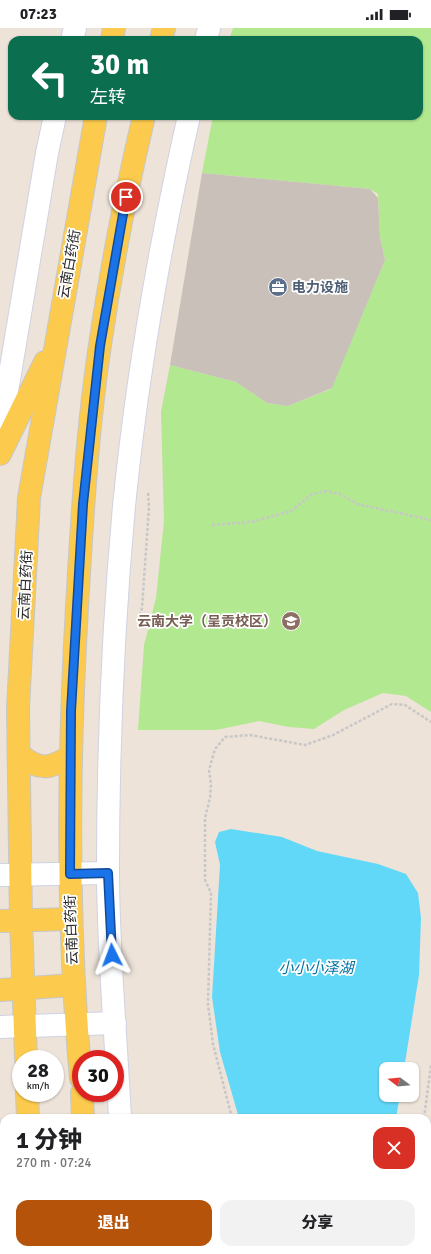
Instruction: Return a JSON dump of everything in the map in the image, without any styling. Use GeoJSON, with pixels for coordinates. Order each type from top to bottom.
{"type":"FeatureCollection","features":[{"type":"Feature","properties":{"kind":"main road","name":"云南白药街"},"geometry":{"type":"LineString","coordinates":[[26,1050],[23,989],[11,920],[10,875],[20,755],[18,709],[29,498],[55,342],[95,120]]}},
{"type":"Feature","properties":{"kind":"main road","name":"云南白药街"},"geometry":{"type":"LineString","coordinates":[[78,1050],[70,919],[70,756],[83,504],[100,346],[132,167],[143,120]]}},
{"type":"Feature","properties":{"kind":"main road"},"geometry":{"type":"LineString","coordinates":[[0,454],[55,342]]}},
{"type":"Feature","properties":{"kind":"main road"},"geometry":{"type":"LineString","coordinates":[[20,755],[31,764],[44,767],[58,765],[70,756]]}},
{"type":"Feature","properties":{"kind":"main road"},"geometry":{"type":"LineString","coordinates":[[11,920],[70,919]]}},
{"type":"Feature","properties":{"kind":"main road"},"geometry":{"type":"LineString","coordinates":[[0,990],[73,985]]}},
{"type":"Feature","properties":{"kind":"main road"},"geometry":{"type":"LineString","coordinates":[[27,1102],[28,1114]]}},
{"type":"Feature","properties":{"kind":"main road"},"geometry":{"type":"LineString","coordinates":[[82,1102],[83,1114]]}},
{"type":"Feature","properties":{"kind":"street"},"geometry":{"type":"LineString","coordinates":[[0,433],[44,168],[54,120]]}},
{"type":"Feature","properties":{"kind":"street"},"geometry":{"type":"LineString","coordinates":[[120,1114],[108,873],[110,711],[124,506],[143,353],[176,175],[188,120]]}},
{"type":"Feature","properties":{"kind":"street"},"geometry":{"type":"LineString","coordinates":[[10,875],[108,873]]}},
{"type":"Feature","properties":{"kind":"street"},"geometry":{"type":"LineString","coordinates":[[0,1028],[115,1024]]}},
{"type":"Feature","properties":{"kind":"path"},"geometry":{"type":"LineString","coordinates":[[212,525],[251,522],[291,511],[312,494],[326,491],[340,494],[357,504],[431,520]]}},
{"type":"Feature","properties":{"kind":"path"},"geometry":{"type":"LineString","coordinates":[[231,1114],[213,1044],[208,1004],[211,892],[205,880],[205,818],[210,798],[209,770],[214,749],[225,737],[250,735],[305,745],[332,734],[392,704],[405,705],[431,722]]}},
{"type":"Feature","properties":{"kind":"path"},"geometry":{"type":"LineString","coordinates":[[425,1114],[431,1065]]}},
{"type":"Feature","properties":{"kind":"green space"},"geometry":{"type":"Polygon","coordinates":[[[233,28],[431,28],[431,712],[406,696],[383,693],[344,710],[314,729],[289,727],[259,721],[216,730],[138,730],[144,645],[156,598],[164,521],[161,412],[170,365],[236,382],[267,403],[288,406],[331,389],[385,260],[380,237],[378,194],[370,189],[202,173],[212,120],[423,120],[423,36],[230,36],[233,28]]]}},
{"type":"Feature","properties":{"kind":"water","name":"小小小泽湖"},"geometry":{"type":"Polygon","coordinates":[[[231,829],[282,837],[317,851],[378,864],[406,874],[418,893],[421,918],[419,975],[405,1062],[379,1062],[379,1102],[399,1102],[397,1114],[238,1114],[220,1052],[212,997],[220,865],[215,842],[219,832],[231,829]]]}},
{"type":"Feature","properties":{"kind":"building","name":"电力设施"},"geometry":{"type":"Polygon","coordinates":[[[202,173],[370,189],[378,198],[380,237],[385,260],[332,388],[288,406],[267,403],[236,382],[170,365],[202,173]]]}},
{"type":"Feature","properties":{"kind":"place","name":"电力设施"},"geometry":{"type":"Point","coordinates":[278,287]}},
{"type":"Feature","properties":{"kind":"place","name":"云南大学（呈贡校区）"},"geometry":{"type":"Point","coordinates":[291,621]}},
{"type":"Feature","properties":{"kind":"route"},"geometry":{"type":"LineString","coordinates":[[112,955],[108,873],[70,874],[69,808],[71,711],[83,504],[100,346],[126,197]]}}]}
